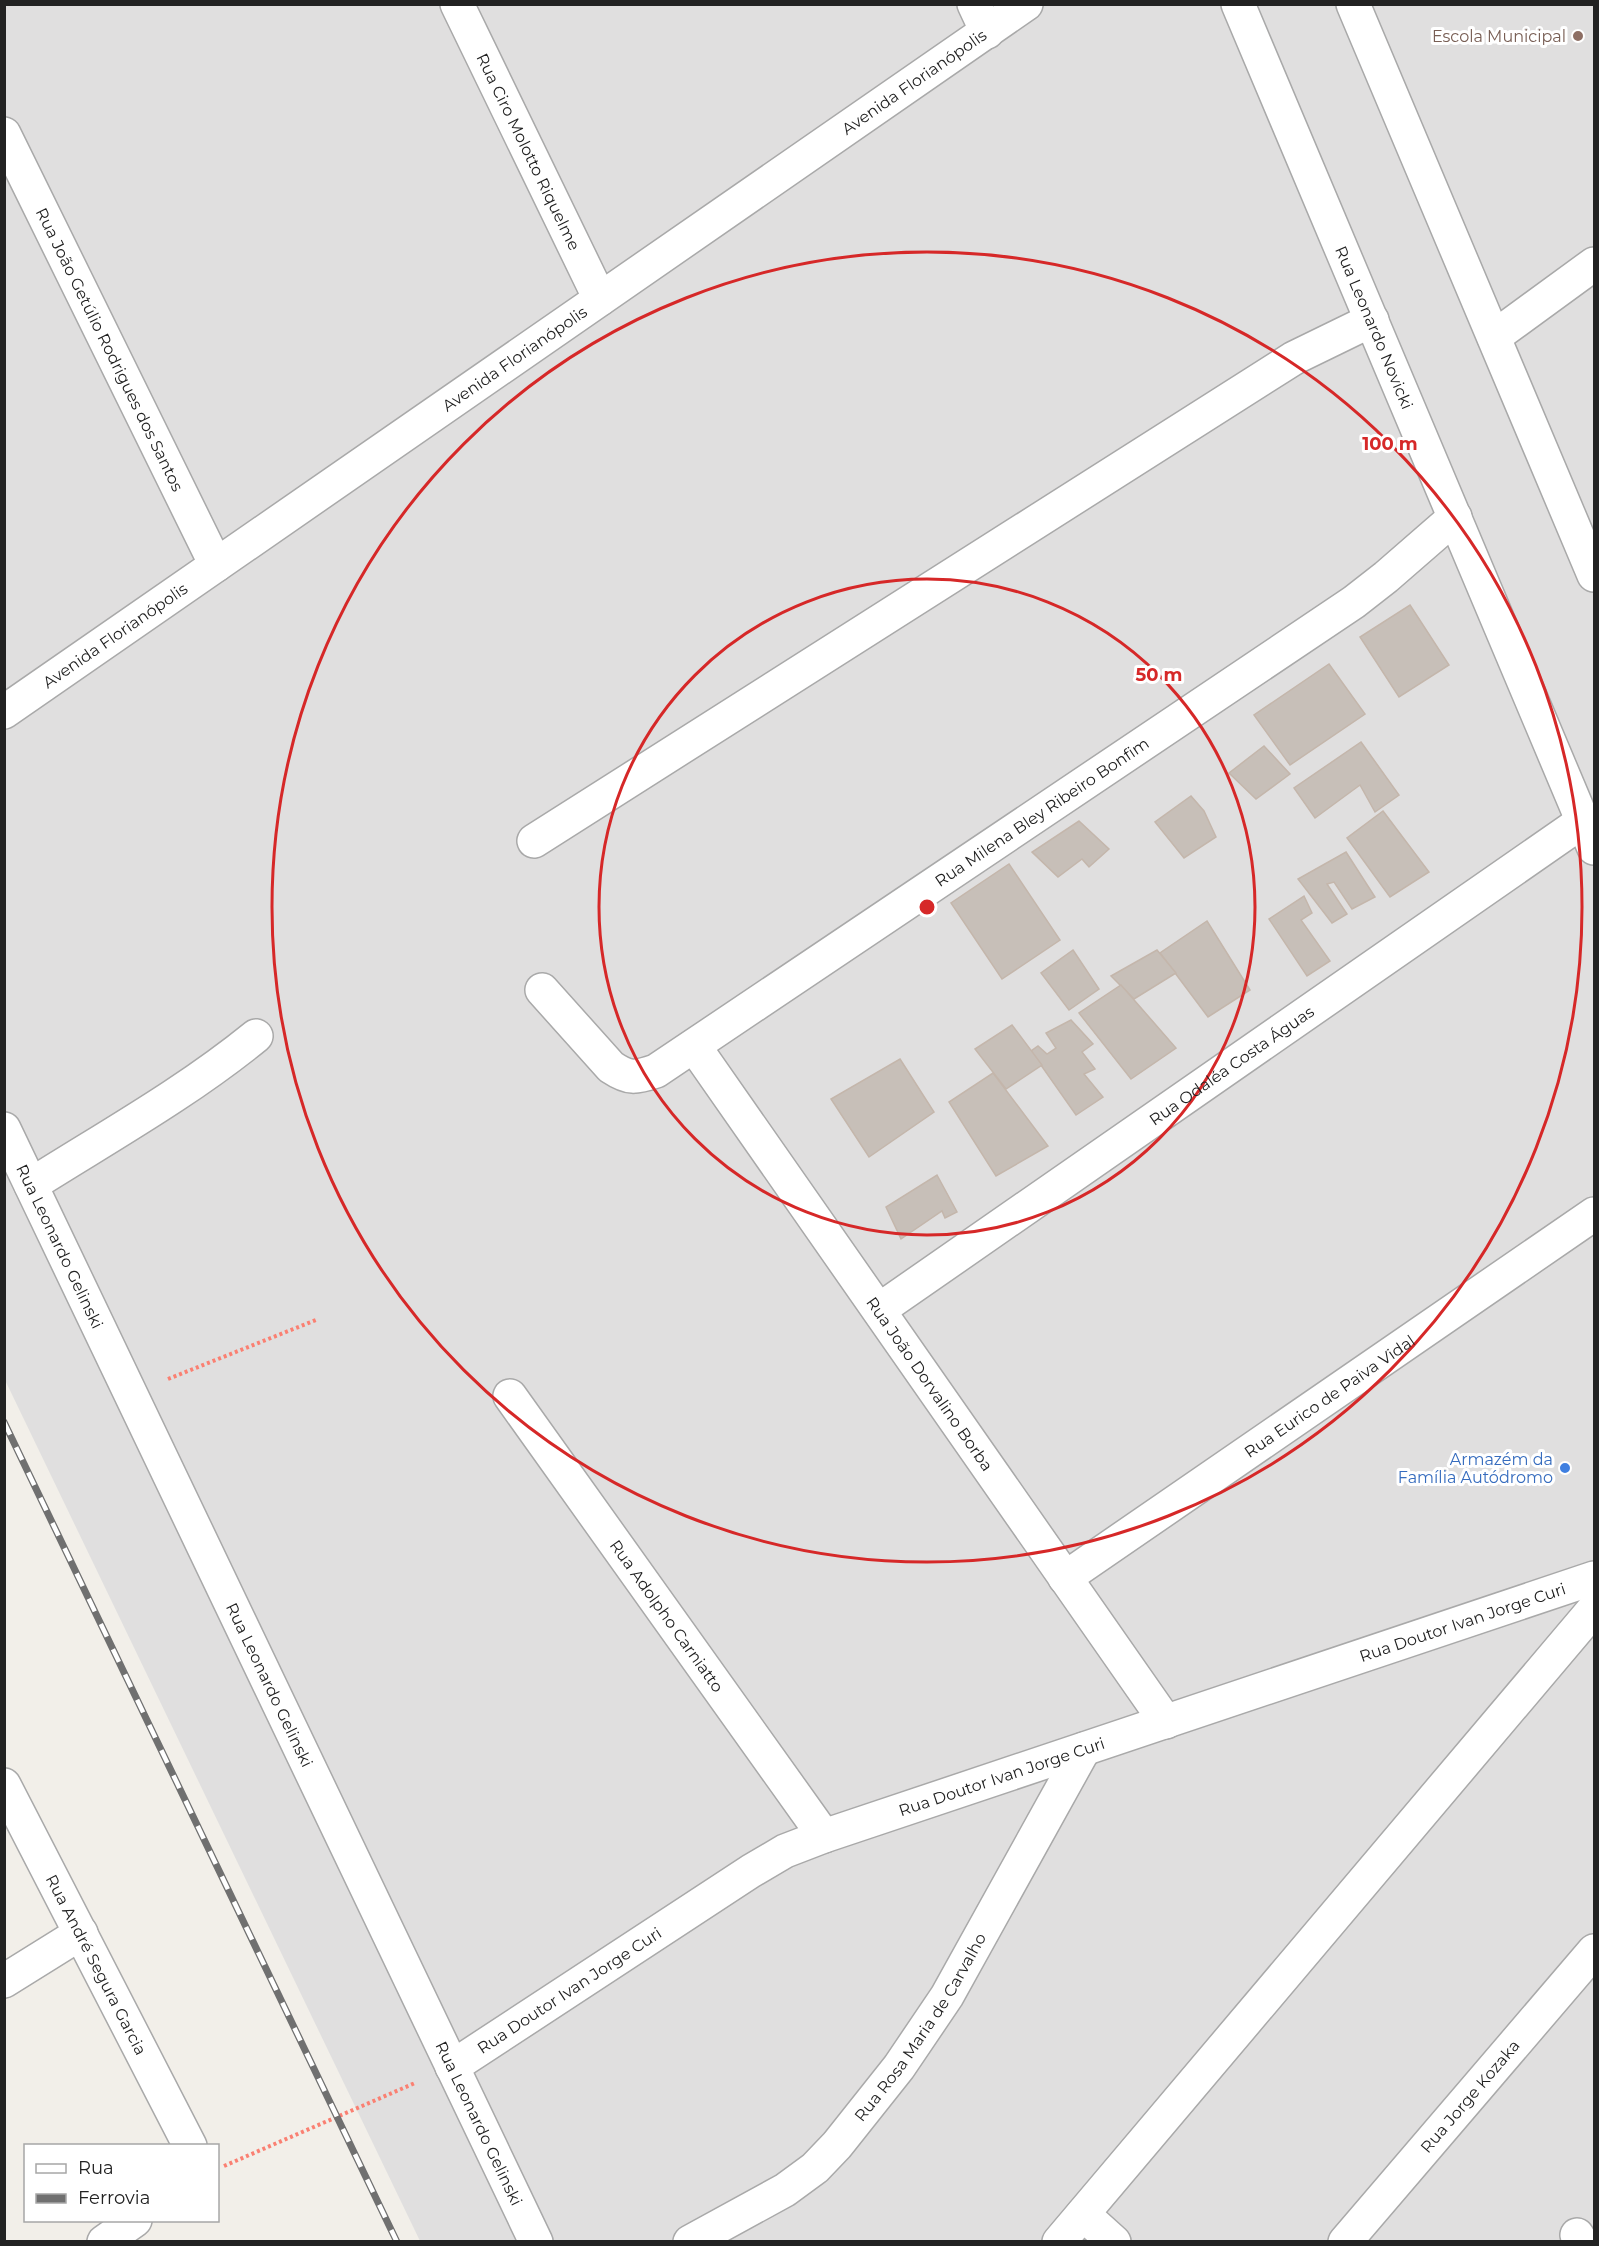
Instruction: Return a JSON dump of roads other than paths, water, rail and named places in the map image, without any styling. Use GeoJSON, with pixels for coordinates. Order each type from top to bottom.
{"type":"FeatureCollection","features":[{"type":"Feature","properties":{"kind":"street","name":"Rua Ciro Molotto Riquelme"},"geometry":{"type":"LineString","coordinates":[[457,4],[600,299]]}},
{"type":"Feature","properties":{"kind":"street","name":"Avenida Florianópolis"},"geometry":{"type":"LineString","coordinates":[[4,712],[600,299],[980,18],[1026,4]]}},
{"type":"Feature","properties":{"kind":"street","name":"Rua Leonardo Novicki"},"geometry":{"type":"LineString","coordinates":[[1238,4],[1589,835]]}},
{"type":"Feature","properties":{"kind":"street"},"geometry":{"type":"LineString","coordinates":[[1353,4],[1594,575]]}},
{"type":"Feature","properties":{"kind":"street","name":"Rua João Getúlio Rodrigues dos Santos"},"geometry":{"type":"LineString","coordinates":[[4,134],[216,565]]}},
{"type":"Feature","properties":{"kind":"street"},"geometry":{"type":"LineString","coordinates":[[1494,337],[1594,264]]}},
{"type":"Feature","properties":{"kind":"street"},"geometry":{"type":"LineString","coordinates":[[534,841],[1294,358],[1372,320]]}},
{"type":"Feature","properties":{"kind":"street","name":"Rua Milena Bley Ribeiro Bonfim"},"geometry":{"type":"LineString","coordinates":[[542,990],[611,1067],[624,1076],[641,1076],[656,1071],[1354,602],[1455,517]]}},
{"type":"Feature","properties":{"kind":"street","name":"Rua Odaléa Costa Águas"},"geometry":{"type":"LineString","coordinates":[[879,1310],[1589,835]]}},
{"type":"Feature","properties":{"kind":"street"},"geometry":{"type":"LineString","coordinates":[[31,1185],[186,1089],[256,1036]]}},
{"type":"Feature","properties":{"kind":"street","name":"Rua João Dorvalino Borba"},"geometry":{"type":"LineString","coordinates":[[694,1046],[1166,1722]]}},
{"type":"Feature","properties":{"kind":"street","name":"Rua Leonardo Gelinski"},"geometry":{"type":"LineString","coordinates":[[4,1129],[536,2241]]}},
{"type":"Feature","properties":{"kind":"street","name":"Rua Eurico de Paiva Vidal"},"geometry":{"type":"LineString","coordinates":[[1065,1578],[1594,1214]]}},
{"type":"Feature","properties":{"kind":"street","name":"Rua Adolpho Carniatto"},"geometry":{"type":"LineString","coordinates":[[510,1396],[824,1836]]}},
{"type":"Feature","properties":{"kind":"street","name":"Rua Doutor Ivan Jorge Curi"},"geometry":{"type":"LineString","coordinates":[[452,2067],[785,1851],[1594,1578]]}},
{"type":"Feature","properties":{"kind":"street"},"geometry":{"type":"LineString","coordinates":[[1059,2241],[1594,1609]]}},
{"type":"Feature","properties":{"kind":"street","name":"Rua Rosa Maria de Carvalho"},"geometry":{"type":"LineString","coordinates":[[690,2241],[785,2190],[815,2168],[886,2085],[921,2037],[946,1996],[1084,1749]]}},
{"type":"Feature","properties":{"kind":"street","name":"Rua André Segura Garcia"},"geometry":{"type":"LineString","coordinates":[[4,1785],[189,2144]]}},
{"type":"Feature","properties":{"kind":"street"},"geometry":{"type":"LineString","coordinates":[[4,1981],[81,1933]]}},
{"type":"Feature","properties":{"kind":"street","name":"Rua Jorge Kozaka"},"geometry":{"type":"LineString","coordinates":[[1345,2241],[1594,1951]]}},
{"type":"Feature","properties":{"kind":"street"},"geometry":{"type":"LineString","coordinates":[[1083,2214],[1114,2241]]}},
{"type":"Feature","properties":{"kind":"street"},"geometry":{"type":"LineString","coordinates":[[104,2241],[132,2222]]}},
{"type":"Feature","properties":{"kind":"railway"},"geometry":{"type":"LineString","coordinates":[[4,1422],[397,2242]]}},
{"type":"Feature","properties":{"kind":"place","name":"Escola Municipal"},"geometry":{"type":"Point","coordinates":[1578,36]}},
{"type":"Feature","properties":{"kind":"place","name":"Armazém da Família Autódromo"},"geometry":{"type":"Point","coordinates":[1565,1468]}}]}
